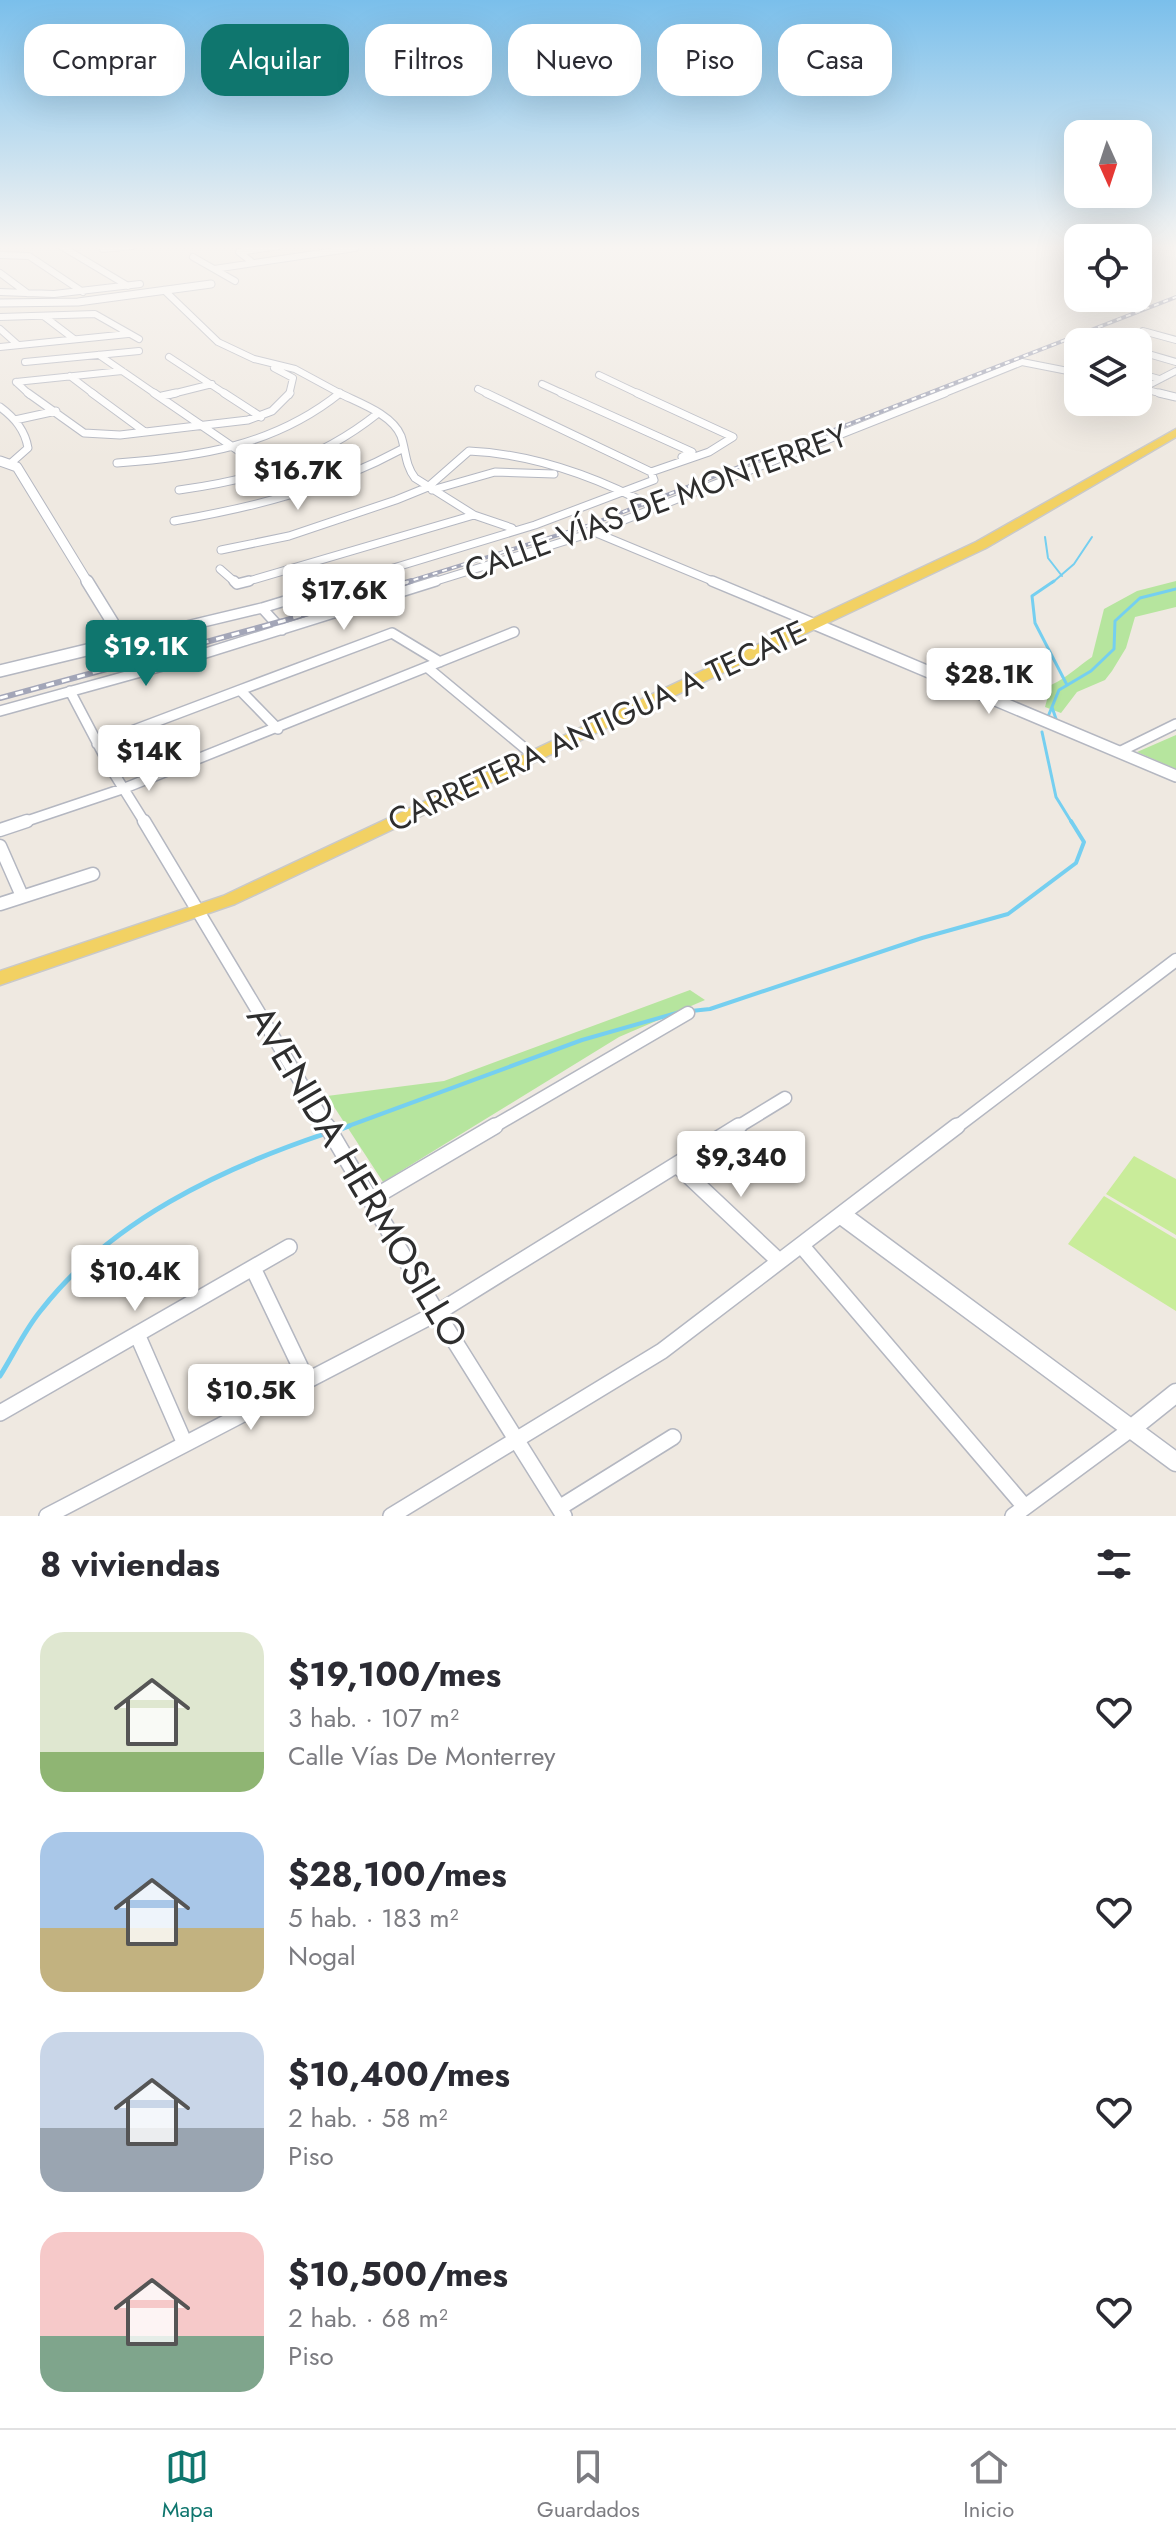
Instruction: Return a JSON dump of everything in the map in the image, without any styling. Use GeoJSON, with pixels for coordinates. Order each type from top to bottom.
{"type":"FeatureCollection","features":[{"type":"Feature","properties":{"kind":"main road","name":"CARRETERA ANTIGUA A TECATE"},"geometry":{"type":"LineString","coordinates":[[0,978],[200,910],[534,756],[981,545],[1176,432]]}},
{"type":"Feature","properties":{"kind":"street"},"geometry":{"type":"LineString","coordinates":[[45,317],[49,317]]}},
{"type":"Feature","properties":{"kind":"street"},"geometry":{"type":"LineString","coordinates":[[45,317],[74,339]]}},
{"type":"Feature","properties":{"kind":"street"},"geometry":{"type":"LineString","coordinates":[[100,317],[139,339]]}},
{"type":"Feature","properties":{"kind":"street"},"geometry":{"type":"LineString","coordinates":[[123,371],[16,382],[85,433],[145,432],[261,417],[290,394],[293,378],[218,342],[193,317]]}},
{"type":"Feature","properties":{"kind":"street"},"geometry":{"type":"LineString","coordinates":[[0,329],[18,345]]}},
{"type":"Feature","properties":{"kind":"street"},"geometry":{"type":"LineString","coordinates":[[1152,333],[1176,340]]}},
{"type":"Feature","properties":{"kind":"street"},"geometry":{"type":"LineString","coordinates":[[0,347],[128,334]]}},
{"type":"Feature","properties":{"kind":"street"},"geometry":{"type":"LineString","coordinates":[[25,362],[139,351]]}},
{"type":"Feature","properties":{"kind":"street"},"geometry":{"type":"LineString","coordinates":[[99,355],[271,473]]}},
{"type":"Feature","properties":{"kind":"street"},"geometry":{"type":"LineString","coordinates":[[1152,355],[1176,362]]}},
{"type":"Feature","properties":{"kind":"street"},"geometry":{"type":"LineString","coordinates":[[169,357],[261,417]]}},
{"type":"Feature","properties":{"kind":"street"},"geometry":{"type":"LineString","coordinates":[[254,359],[295,369],[396,426],[409,470],[430,489],[474,515],[514,529]]}},
{"type":"Feature","properties":{"kind":"street","name":"CALLE VÍAS DE MONTERREY"},"geometry":{"type":"LineString","coordinates":[[0,711],[282,630],[594,532],[1031,361],[1064,369]]}},
{"type":"Feature","properties":{"kind":"street"},"geometry":{"type":"LineString","coordinates":[[1152,382],[1176,371]]}},
{"type":"Feature","properties":{"kind":"street"},"geometry":{"type":"LineString","coordinates":[[478,389],[655,471],[709,452],[733,437],[599,375]]}},
{"type":"Feature","properties":{"kind":"street"},"geometry":{"type":"LineString","coordinates":[[70,376],[145,432]]}},
{"type":"Feature","properties":{"kind":"street"},"geometry":{"type":"LineString","coordinates":[[1152,377],[1159,379]]}},
{"type":"Feature","properties":{"kind":"street"},"geometry":{"type":"LineString","coordinates":[[162,396],[212,384]]}},
{"type":"Feature","properties":{"kind":"street"},"geometry":{"type":"LineString","coordinates":[[542,384],[692,452],[655,471]]}},
{"type":"Feature","properties":{"kind":"street"},"geometry":{"type":"LineString","coordinates":[[1152,391],[1176,397]]}},
{"type":"Feature","properties":{"kind":"street"},"geometry":{"type":"LineString","coordinates":[[117,463],[237,449],[296,426],[340,393]]}},
{"type":"Feature","properties":{"kind":"street"},"geometry":{"type":"LineString","coordinates":[[0,407],[25,434],[28,448],[6,462]]}},
{"type":"Feature","properties":{"kind":"street"},"geometry":{"type":"LineString","coordinates":[[15,420],[56,411]]}},
{"type":"Feature","properties":{"kind":"street"},"geometry":{"type":"LineString","coordinates":[[179,490],[271,473],[336,444],[377,414]]}},
{"type":"Feature","properties":{"kind":"street"},"geometry":{"type":"LineString","coordinates":[[174,521],[300,496],[352,476],[402,449]]}},
{"type":"Feature","properties":{"kind":"street"},"geometry":{"type":"LineString","coordinates":[[430,489],[469,451],[492,453],[576,475],[622,491],[655,508]]}},
{"type":"Feature","properties":{"kind":"street"},"geometry":{"type":"LineString","coordinates":[[6,462],[17,467],[124,641]]}},
{"type":"Feature","properties":{"kind":"street"},"geometry":{"type":"LineString","coordinates":[[0,671],[262,608],[535,525],[654,480],[655,471]]}},
{"type":"Feature","properties":{"kind":"street"},"geometry":{"type":"LineString","coordinates":[[221,550],[289,536],[430,489],[495,472],[576,475]]}},
{"type":"Feature","properties":{"kind":"street"},"geometry":{"type":"LineString","coordinates":[[220,569],[237,584],[243,583],[474,515]]}},
{"type":"Feature","properties":{"kind":"street"},"geometry":{"type":"LineString","coordinates":[[594,532],[1176,776]]}},
{"type":"Feature","properties":{"kind":"street"},"geometry":{"type":"LineString","coordinates":[[262,608],[282,630]]}},
{"type":"Feature","properties":{"kind":"street"},"geometry":{"type":"LineString","coordinates":[[0,830],[125,788],[514,632]]}},
{"type":"Feature","properties":{"kind":"street"},"geometry":{"type":"LineString","coordinates":[[97,744],[392,633],[400,635],[440,662]]}},
{"type":"Feature","properties":{"kind":"street"},"geometry":{"type":"LineString","coordinates":[[428,668],[534,756]]}},
{"type":"Feature","properties":{"kind":"street"},"geometry":{"type":"LineString","coordinates":[[240,690],[278,729]]}},
{"type":"Feature","properties":{"kind":"street","name":"AVENIDA HERMOSILLO"},"geometry":{"type":"LineString","coordinates":[[70,691],[97,744],[200,910],[437,1313],[561,1512]]}},
{"type":"Feature","properties":{"kind":"street"},"geometry":{"type":"LineString","coordinates":[[1119,752],[1176,724]]}},
{"type":"Feature","properties":{"kind":"street"},"geometry":{"type":"LineString","coordinates":[[0,846],[22,896]]}},
{"type":"Feature","properties":{"kind":"street"},"geometry":{"type":"LineString","coordinates":[[0,904],[93,874]]}},
{"type":"Feature","properties":{"kind":"street"},"geometry":{"type":"LineString","coordinates":[[391,1516],[662,1351],[1176,960]]}},
{"type":"Feature","properties":{"kind":"street"},"geometry":{"type":"LineString","coordinates":[[371,1199],[688,1013]]}},
{"type":"Feature","properties":{"kind":"street"},"geometry":{"type":"LineString","coordinates":[[47,1516],[437,1313],[785,1098]]}},
{"type":"Feature","properties":{"kind":"street"},"geometry":{"type":"LineString","coordinates":[[677,1165],[779,1261]]}},
{"type":"Feature","properties":{"kind":"street"},"geometry":{"type":"LineString","coordinates":[[843,1216],[1176,1462]]}},
{"type":"Feature","properties":{"kind":"street"},"geometry":{"type":"LineString","coordinates":[[801,1245],[1019,1512],[1176,1393]]}},
{"type":"Feature","properties":{"kind":"street"},"geometry":{"type":"LineString","coordinates":[[0,1413],[289,1247]]}},
{"type":"Feature","properties":{"kind":"street"},"geometry":{"type":"LineString","coordinates":[[253,1268],[307,1381]]}},
{"type":"Feature","properties":{"kind":"street"},"geometry":{"type":"LineString","coordinates":[[137,1334],[185,1444]]}},
{"type":"Feature","properties":{"kind":"street"},"geometry":{"type":"LineString","coordinates":[[561,1512],[673,1437]]}},
{"type":"Feature","properties":{"kind":"green space"},"geometry":{"type":"Polygon","coordinates":[[[1176,581],[1176,607],[1135,617],[1126,648],[1105,680],[1077,692],[1061,713],[1045,707],[1051,685],[1092,657],[1104,609],[1137,591],[1176,581]]]}},
{"type":"Feature","properties":{"kind":"green space"},"geometry":{"type":"Polygon","coordinates":[[[1176,735],[1176,769],[1137,752],[1176,735]]]}},
{"type":"Feature","properties":{"kind":"green space"},"geometry":{"type":"Polygon","coordinates":[[[690,990],[705,1000],[619,1037],[383,1182],[327,1096],[444,1081],[690,990]]]}},
{"type":"Feature","properties":{"kind":"green space"},"geometry":{"type":"Polygon","coordinates":[[[1134,1156],[1176,1179],[1176,1235],[1106,1194],[1134,1156]]]}},
{"type":"Feature","properties":{"kind":"green space"},"geometry":{"type":"Polygon","coordinates":[[[1104,1196],[1176,1239],[1176,1311],[1068,1244],[1104,1196]]]}},
{"type":"Feature","properties":{"kind":"waterway"},"geometry":{"type":"LineString","coordinates":[[1045,537],[1048,558],[1061,575]]}},
{"type":"Feature","properties":{"kind":"waterway"},"geometry":{"type":"LineString","coordinates":[[1061,575],[1074,564],[1092,537]]}},
{"type":"Feature","properties":{"kind":"waterway"},"geometry":{"type":"LineString","coordinates":[[1052,583],[1061,575]]}},
{"type":"Feature","properties":{"kind":"waterway"},"geometry":{"type":"LineString","coordinates":[[1054,581],[1032,596],[1035,623],[1067,685]]}},
{"type":"Feature","properties":{"kind":"waterway"},"geometry":{"type":"LineString","coordinates":[[1047,719],[1059,690],[1091,671],[1114,649],[1115,621],[1140,598],[1176,589]]}},
{"type":"Feature","properties":{"kind":"waterway"},"geometry":{"type":"LineString","coordinates":[[1052,707],[1056,719]]}},
{"type":"Feature","properties":{"kind":"waterway"},"geometry":{"type":"LineString","coordinates":[[1042,732],[1056,797],[1072,823]]}},
{"type":"Feature","properties":{"kind":"waterway"},"geometry":{"type":"LineString","coordinates":[[691,1011],[710,1009],[922,938],[1008,914],[1076,863],[1084,842],[1071,821]]}},
{"type":"Feature","properties":{"kind":"waterway"},"geometry":{"type":"LineString","coordinates":[[343,1128],[582,1040],[680,1012]]}},
{"type":"Feature","properties":{"kind":"waterway"},"geometry":{"type":"LineString","coordinates":[[336,1131],[349,1126]]}},
{"type":"Feature","properties":{"kind":"waterway"},"geometry":{"type":"LineString","coordinates":[[0,1376],[36,1317],[70,1278],[134,1224],[207,1182],[324,1134]]}},
{"type":"Feature","properties":{"kind":"railway"},"geometry":{"type":"LineString","coordinates":[[404,583],[587,526],[1125,317]]}},
{"type":"Feature","properties":{"kind":"railway"},"geometry":{"type":"LineString","coordinates":[[0,698],[283,621],[411,581]]}}]}
